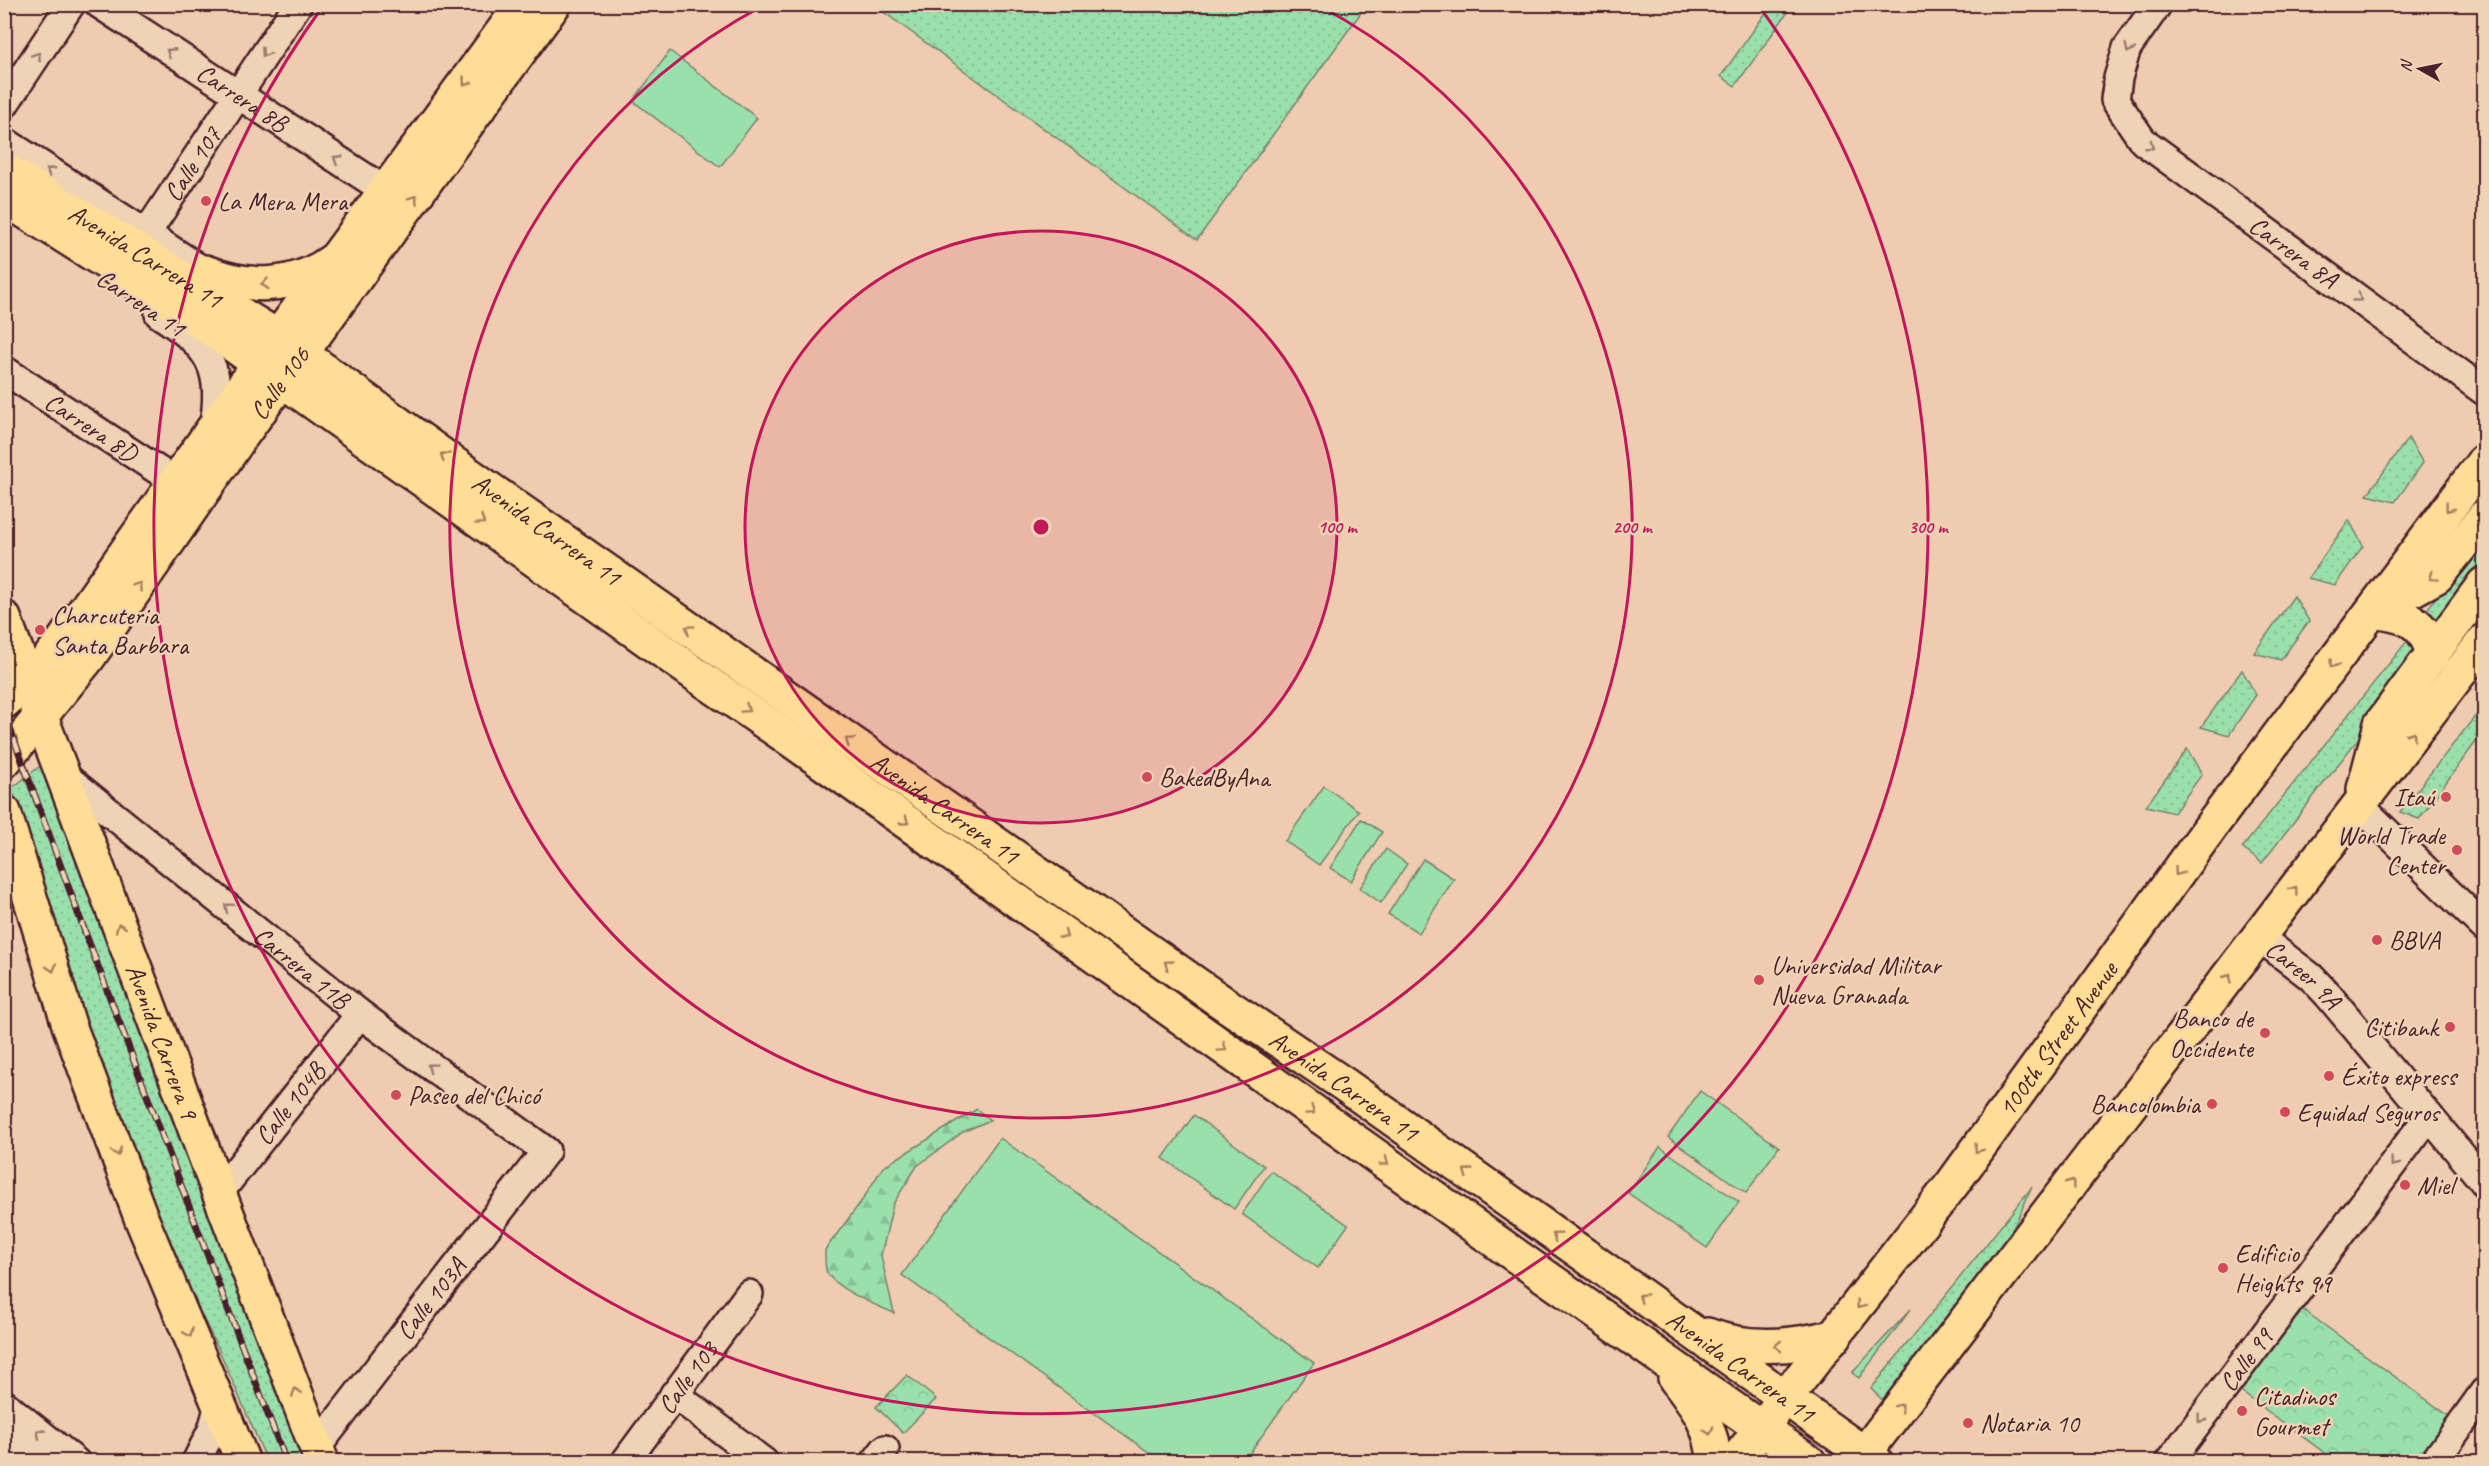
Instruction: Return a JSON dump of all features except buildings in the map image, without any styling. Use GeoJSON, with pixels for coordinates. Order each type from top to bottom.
{"type":"FeatureCollection","features":[{"type":"Feature","properties":{"kind":"main road","name":"Calle 106"},"geometry":{"type":"LineString","coordinates":[[4,761],[88,658],[227,433],[290,345],[339,256],[386,191],[530,8]]}},
{"type":"Feature","properties":{"kind":"main road","name":"Calle 106"},"geometry":{"type":"LineString","coordinates":[[290,345],[333,311],[530,8]]}},
{"type":"Feature","properties":{"kind":"main road","name":"Avenida Carrera 11"},"geometry":{"type":"LineString","coordinates":[[4,169],[60,217],[331,415],[1809,1461]]}},
{"type":"Feature","properties":{"kind":"main road","name":"Avenida Carrera 11"},"geometry":{"type":"LineString","coordinates":[[4,198],[60,217],[290,345],[477,481],[1216,998],[1345,1085],[1785,1397],[1866,1459]]}},
{"type":"Feature","properties":{"kind":"main road"},"geometry":{"type":"LineString","coordinates":[[205,272],[239,283],[269,284],[303,277],[339,256]]}},
{"type":"Feature","properties":{"kind":"main road"},"geometry":{"type":"LineString","coordinates":[[333,311],[334,335],[339,357],[346,375],[361,396]]}},
{"type":"Feature","properties":{"kind":"main road"},"geometry":{"type":"LineString","coordinates":[[206,325],[224,360],[231,404]]}},
{"type":"Feature","properties":{"kind":"main road","name":"Calle 106"},"geometry":{"type":"LineString","coordinates":[[16,692],[63,641],[176,482],[227,433],[231,404],[272,372]]}},
{"type":"Feature","properties":{"kind":"main road"},"geometry":{"type":"LineString","coordinates":[[227,433],[278,418],[304,414],[331,415]]}},
{"type":"Feature","properties":{"kind":"main road","name":"100th Street Avenue"},"geometry":{"type":"LineString","coordinates":[[1735,1461],[1953,1183],[2212,825],[2484,461]]}},
{"type":"Feature","properties":{"kind":"main road","name":"100th Street Avenue"},"geometry":{"type":"LineString","coordinates":[[2372,611],[2437,576],[2484,517]]}},
{"type":"Feature","properties":{"kind":"main road"},"geometry":{"type":"LineString","coordinates":[[1866,1459],[2476,651],[2478,593]]}},
{"type":"Feature","properties":{"kind":"main road"},"geometry":{"type":"LineString","coordinates":[[2359,805],[2381,724],[2478,593]]}},
{"type":"Feature","properties":{"kind":"main road"},"geometry":{"type":"LineString","coordinates":[[2372,611],[2397,615],[2422,628],[2429,640],[2433,655]]}},
{"type":"Feature","properties":{"kind":"main road","name":"Avenida Carrera 9"},"geometry":{"type":"LineString","coordinates":[[4,618],[16,692],[41,717],[219,1193],[320,1454]]}},
{"type":"Feature","properties":{"kind":"main road"},"geometry":{"type":"LineString","coordinates":[[4,812],[69,1025],[134,1200],[243,1461]]}},
{"type":"Feature","properties":{"kind":"main road"},"geometry":{"type":"LineString","coordinates":[[4,868],[12,885],[38,922]]}},
{"type":"Feature","properties":{"kind":"main road"},"geometry":{"type":"LineString","coordinates":[[1687,1327],[1715,1338],[1745,1344],[1775,1346],[1795,1345],[1835,1336]]}},
{"type":"Feature","properties":{"kind":"main road"},"geometry":{"type":"LineString","coordinates":[[1650,1350],[1679,1383],[1705,1419],[1711,1436],[1714,1461]]}},
{"type":"Feature","properties":{"kind":"street"},"geometry":{"type":"LineString","coordinates":[[4,105],[71,4]]}},
{"type":"Feature","properties":{"kind":"street","name":"Carrera 8B"},"geometry":{"type":"LineString","coordinates":[[99,4],[386,191]]}},
{"type":"Feature","properties":{"kind":"street","name":"Calle 107"},"geometry":{"type":"LineString","coordinates":[[146,234],[298,4]]}},
{"type":"Feature","properties":{"kind":"street","name":"Carrera 8A"},"geometry":{"type":"LineString","coordinates":[[2158,4],[2127,48],[2118,78],[2115,100],[2143,141],[2484,390]]}},
{"type":"Feature","properties":{"kind":"street"},"geometry":{"type":"LineString","coordinates":[[4,141],[205,272],[290,345]]}},
{"type":"Feature","properties":{"kind":"street","name":"Carrera 11"},"geometry":{"type":"LineString","coordinates":[[4,214],[194,339],[209,358],[216,385],[217,410],[227,433]]}},
{"type":"Feature","properties":{"kind":"street","name":"Carrera 8D"},"geometry":{"type":"LineString","coordinates":[[4,370],[176,482]]}},
{"type":"Feature","properties":{"kind":"street","name":"Carrera 11B"},"geometry":{"type":"LineString","coordinates":[[62,774],[360,1014],[546,1151]]}},
{"type":"Feature","properties":{"kind":"street"},"geometry":{"type":"LineString","coordinates":[[2359,805],[2484,927]]}},
{"type":"Feature","properties":{"kind":"street","name":"Career 9A"},"geometry":{"type":"LineString","coordinates":[[2259,937],[2311,977],[2484,1182]]}},
{"type":"Feature","properties":{"kind":"street","name":"Calle 104B"},"geometry":{"type":"LineString","coordinates":[[219,1193],[360,1014]]}},
{"type":"Feature","properties":{"kind":"street","name":"Calle 99"},"geometry":{"type":"LineString","coordinates":[[2169,1461],[2429,1116]]}},
{"type":"Feature","properties":{"kind":"street","name":"Calle 103A"},"geometry":{"type":"LineString","coordinates":[[320,1454],[546,1151]]}},
{"type":"Feature","properties":{"kind":"street","name":"Calle 103"},"geometry":{"type":"LineString","coordinates":[[625,1461],[749,1294]]}},
{"type":"Feature","properties":{"kind":"street"},"geometry":{"type":"LineString","coordinates":[[2434,1461],[2484,1392]]}},
{"type":"Feature","properties":{"kind":"street"},"geometry":{"type":"LineString","coordinates":[[674,1394],[764,1461]]}},
{"type":"Feature","properties":{"kind":"street"},"geometry":{"type":"LineString","coordinates":[[4,1404],[76,1461]]}},
{"type":"Feature","properties":{"kind":"street"},"geometry":{"type":"LineString","coordinates":[[196,1461],[212,1430],[219,1405]]}},
{"type":"Feature","properties":{"kind":"street"},"geometry":{"type":"LineString","coordinates":[[4,1437],[36,1461]]}},
{"type":"Feature","properties":{"kind":"green space"},"geometry":{"type":"Polygon","coordinates":[[[1362,4],[1365,7],[1197,240],[874,5],[1362,4]]]}},
{"type":"Feature","properties":{"kind":"green space"},"geometry":{"type":"Polygon","coordinates":[[[1772,4],[1793,5],[1735,86],[1721,76],[1772,4]]]}},
{"type":"Feature","properties":{"kind":"green space"},"geometry":{"type":"Polygon","coordinates":[[[670,51],[757,118],[720,167],[633,101],[670,51]]]}},
{"type":"Feature","properties":{"kind":"green space"},"geometry":{"type":"Polygon","coordinates":[[[2408,438],[2423,463],[2395,502],[2367,495],[2408,438]]]}},
{"type":"Feature","properties":{"kind":"green space"},"geometry":{"type":"Polygon","coordinates":[[[2349,520],[2363,546],[2335,585],[2308,578],[2349,520]]]}},
{"type":"Feature","properties":{"kind":"green space"},"geometry":{"type":"Polygon","coordinates":[[[2484,531],[2484,578],[2439,636],[2421,618],[2484,531]]]}},
{"type":"Feature","properties":{"kind":"green space"},"geometry":{"type":"Polygon","coordinates":[[[2294,596],[2309,621],[2281,660],[2254,653],[2294,596]]]}},
{"type":"Feature","properties":{"kind":"green space"},"geometry":{"type":"Polygon","coordinates":[[[2411,636],[2426,651],[2262,863],[2242,848],[2411,636]]]}},
{"type":"Feature","properties":{"kind":"green space"},"geometry":{"type":"Polygon","coordinates":[[[2242,670],[2256,695],[2229,735],[2201,727],[2242,670]]]}},
{"type":"Feature","properties":{"kind":"green space"},"geometry":{"type":"Polygon","coordinates":[[[2480,710],[2484,713],[2484,731],[2419,819],[2400,812],[2480,710]]]}},
{"type":"Feature","properties":{"kind":"green space"},"geometry":{"type":"Polygon","coordinates":[[[2187,749],[2202,774],[2174,813],[2146,806],[2187,749]]]}},
{"type":"Feature","properties":{"kind":"green space"},"geometry":{"type":"Polygon","coordinates":[[[44,763],[307,1461],[267,1461],[219,1350],[179,1270],[92,1042],[36,877],[11,789],[44,763]]]}},
{"type":"Feature","properties":{"kind":"green space"},"geometry":{"type":"Polygon","coordinates":[[[1324,786],[1359,811],[1319,865],[1285,841],[1324,786]]]}},
{"type":"Feature","properties":{"kind":"green space"},"geometry":{"type":"Polygon","coordinates":[[[1361,819],[1382,832],[1351,881],[1330,868],[1361,819]]]}},
{"type":"Feature","properties":{"kind":"green space"},"geometry":{"type":"Polygon","coordinates":[[[1386,849],[1407,864],[1381,903],[1360,888],[1386,849]]]}},
{"type":"Feature","properties":{"kind":"green space"},"geometry":{"type":"Polygon","coordinates":[[[1423,859],[1454,879],[1419,933],[1388,914],[1423,859]]]}},
{"type":"Feature","properties":{"kind":"green space"},"geometry":{"type":"Polygon","coordinates":[[[1700,1091],[1779,1147],[1746,1193],[1668,1137],[1700,1091]]]}},
{"type":"Feature","properties":{"kind":"green space"},"geometry":{"type":"Polygon","coordinates":[[[977,1109],[990,1120],[963,1132],[917,1166],[893,1204],[881,1256],[894,1313],[846,1290],[830,1277],[826,1270],[825,1250],[863,1199],[883,1167],[977,1109]]]}},
{"type":"Feature","properties":{"kind":"green space"},"geometry":{"type":"Polygon","coordinates":[[[1194,1115],[1264,1166],[1234,1209],[1163,1158],[1194,1115]]]}},
{"type":"Feature","properties":{"kind":"green space"},"geometry":{"type":"Polygon","coordinates":[[[1000,1138],[1314,1363],[1244,1461],[1161,1461],[902,1275],[1000,1138]]]}},
{"type":"Feature","properties":{"kind":"green space"},"geometry":{"type":"Polygon","coordinates":[[[1660,1147],[1739,1202],[1707,1248],[1628,1193],[1660,1147]]]}},
{"type":"Feature","properties":{"kind":"green space"},"geometry":{"type":"Polygon","coordinates":[[[1271,1171],[1348,1225],[1318,1268],[1242,1214],[1271,1171]]]}},
{"type":"Feature","properties":{"kind":"green space"},"geometry":{"type":"Polygon","coordinates":[[[2032,1187],[2007,1242],[1888,1405],[1871,1389],[2032,1187]]]}},
{"type":"Feature","properties":{"kind":"green space"},"geometry":{"type":"Polygon","coordinates":[[[2287,1298],[2457,1422],[2428,1461],[2336,1461],[2229,1383],[2287,1298]]]}},
{"type":"Feature","properties":{"kind":"green space"},"geometry":{"type":"Polygon","coordinates":[[[1911,1309],[1859,1378],[1852,1373],[1911,1309]]]}},
{"type":"Feature","properties":{"kind":"green space"},"geometry":{"type":"Polygon","coordinates":[[[907,1375],[936,1399],[903,1433],[876,1407],[907,1375]]]}},
{"type":"Feature","properties":{"kind":"railway"},"geometry":{"type":"LineString","coordinates":[[4,712],[286,1462]]}},
{"type":"Feature","properties":{"kind":"place","name":"La Mera Mera"},"geometry":{"type":"Point","coordinates":[206,201]}},
{"type":"Feature","properties":{"kind":"place","name":"Charcuteria Santa Barbara"},"geometry":{"type":"Point","coordinates":[40,630]}},
{"type":"Feature","properties":{"kind":"place","name":"BakedByAna"},"geometry":{"type":"Point","coordinates":[1147,777]}},
{"type":"Feature","properties":{"kind":"place","name":"Itaú"},"geometry":{"type":"Point","coordinates":[2446,797]}},
{"type":"Feature","properties":{"kind":"place","name":"World Trade Center"},"geometry":{"type":"Point","coordinates":[2457,850]}},
{"type":"Feature","properties":{"kind":"place","name":"BBVA"},"geometry":{"type":"Point","coordinates":[2377,940]}},
{"type":"Feature","properties":{"kind":"place","name":"Universidad Militar Nueva Granada"},"geometry":{"type":"Point","coordinates":[1759,980]}},
{"type":"Feature","properties":{"kind":"place","name":"Citibank"},"geometry":{"type":"Point","coordinates":[2450,1027]}},
{"type":"Feature","properties":{"kind":"place","name":"Banco de Occidente"},"geometry":{"type":"Point","coordinates":[2265,1033]}},
{"type":"Feature","properties":{"kind":"place","name":"Éxito express"},"geometry":{"type":"Point","coordinates":[2329,1076]}},
{"type":"Feature","properties":{"kind":"place","name":"Paseo del Chicó"},"geometry":{"type":"Point","coordinates":[396,1095]}},
{"type":"Feature","properties":{"kind":"place","name":"Bancolombia"},"geometry":{"type":"Point","coordinates":[2212,1104]}},
{"type":"Feature","properties":{"kind":"place","name":"Equidad Seguros"},"geometry":{"type":"Point","coordinates":[2285,1112]}},
{"type":"Feature","properties":{"kind":"place","name":"Miel"},"geometry":{"type":"Point","coordinates":[2405,1185]}},
{"type":"Feature","properties":{"kind":"place","name":"Edificio Heights 99"},"geometry":{"type":"Point","coordinates":[2223,1268]}},
{"type":"Feature","properties":{"kind":"place","name":"Citadinos Gourmet"},"geometry":{"type":"Point","coordinates":[2242,1411]}},
{"type":"Feature","properties":{"kind":"place","name":"Notaria 10"},"geometry":{"type":"Point","coordinates":[1968,1423]}}]}
